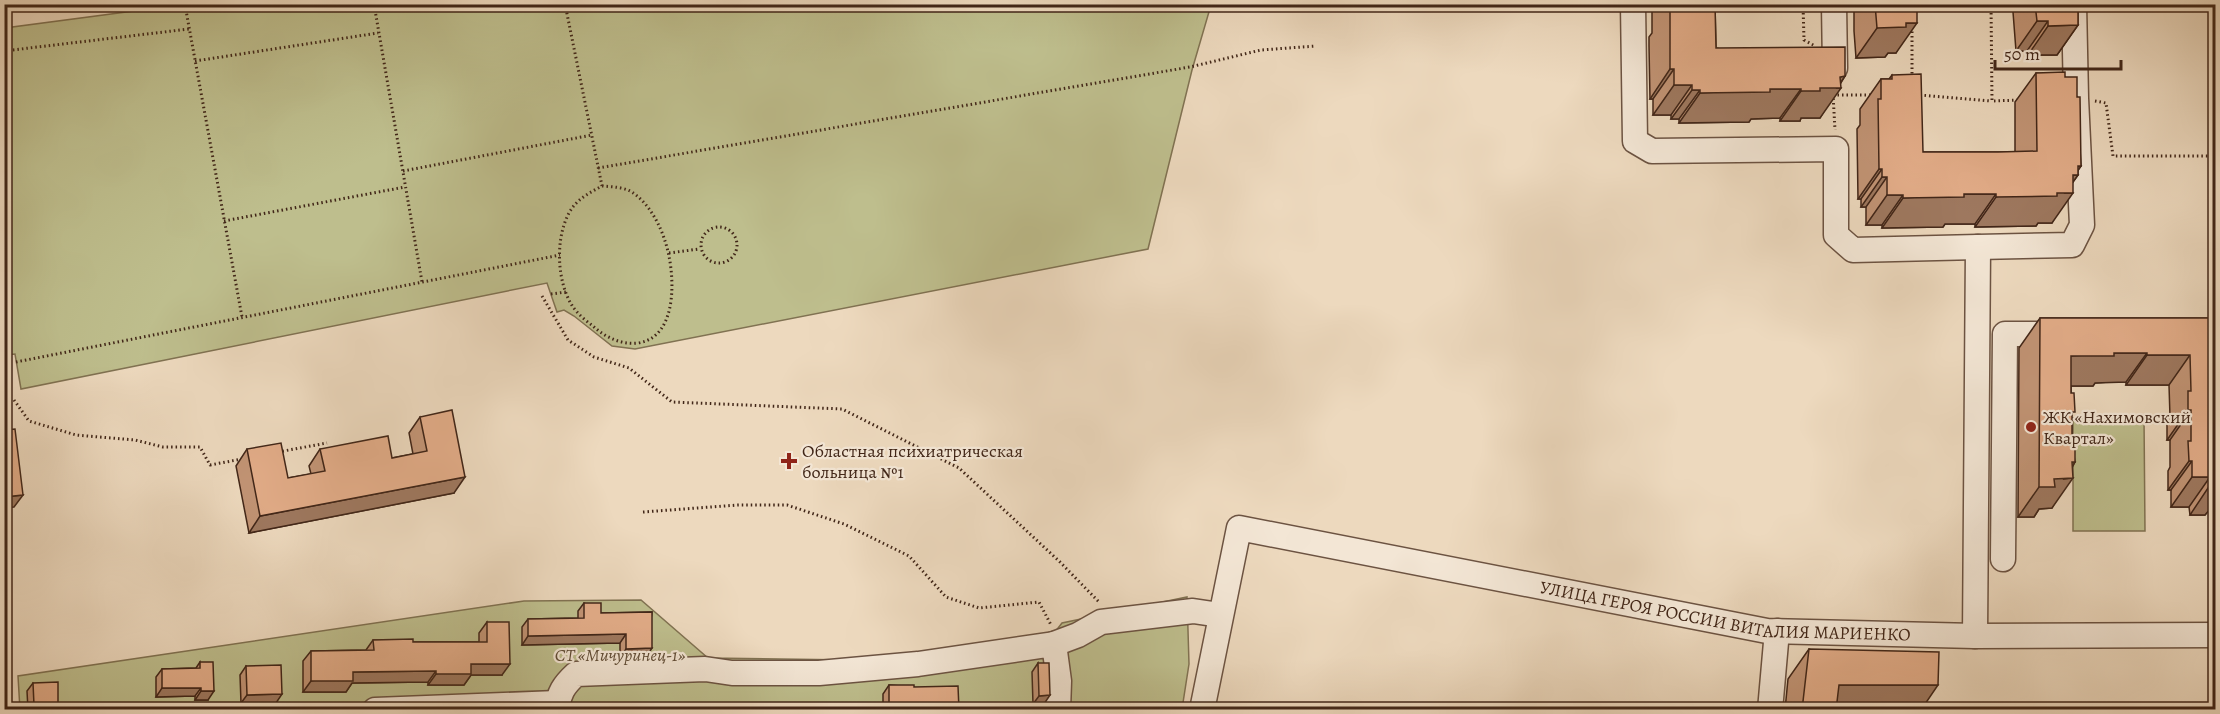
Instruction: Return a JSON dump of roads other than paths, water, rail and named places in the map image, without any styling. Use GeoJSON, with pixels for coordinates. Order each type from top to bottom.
{"type":"FeatureCollection","features":[{"type":"Feature","properties":{"kind":"street"},"geometry":{"type":"LineString","coordinates":[[1633,4],[1635,141],[1652,151],[1836,149],[1836,235],[1853,250],[2072,244],[2082,225],[2074,4]]}},
{"type":"Feature","properties":{"kind":"street"},"geometry":{"type":"LineString","coordinates":[[1834,4],[1834,68]]}},
{"type":"Feature","properties":{"kind":"street"},"geometry":{"type":"LineString","coordinates":[[1975,636],[1978,247]]}},
{"type":"Feature","properties":{"kind":"street"},"geometry":{"type":"LineString","coordinates":[[2003,559],[2005,334],[2087,333]]}},
{"type":"Feature","properties":{"kind":"street","name":"УЛИЦА ГЕРОЯ РОССИИ ВИТАЛИЯ МАРИЕНКО"},"geometry":{"type":"LineString","coordinates":[[1220,615],[1239,528],[1777,631],[1975,636],[2216,635]]}},
{"type":"Feature","properties":{"kind":"street"},"geometry":{"type":"LineString","coordinates":[[375,710],[557,706],[564,685],[576,674],[705,669],[732,674],[819,673],[918,664],[1054,644],[1101,622],[1193,611],[1220,615],[1202,710]]}},
{"type":"Feature","properties":{"kind":"street"},"geometry":{"type":"LineString","coordinates":[[1770,710],[1777,631]]}},
{"type":"Feature","properties":{"kind":"street"},"geometry":{"type":"LineString","coordinates":[[1054,644],[1059,681],[1058,710]]}},
{"type":"Feature","properties":{"kind":"place","name":"ЖК «Нахимовский Квартал»"},"geometry":{"type":"Point","coordinates":[2031,427]}},
{"type":"Feature","properties":{"kind":"place","name":"Областная психиатрическая больница №1"},"geometry":{"type":"Point","coordinates":[789,461]}},
{"type":"Feature","properties":{"kind":"park label","name":"СТ «Мичуринец-1»"},"geometry":{"type":"Point","coordinates":[620,655]}}]}
